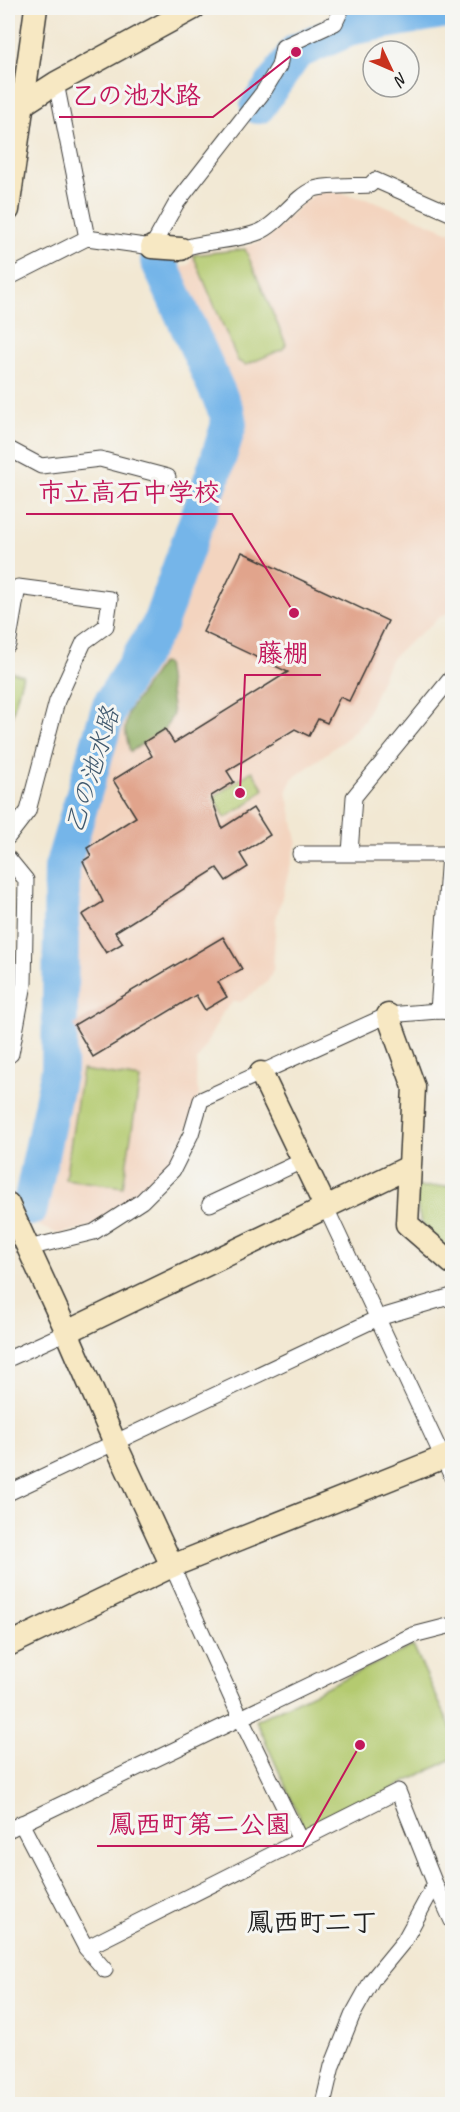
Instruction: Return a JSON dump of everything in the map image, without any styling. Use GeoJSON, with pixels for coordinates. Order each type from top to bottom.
{"type":"FeatureCollection","features":[{"type":"Feature","properties":{"kind":"street"},"geometry":{"type":"LineString","coordinates":[[8,210],[15,110],[36,8]]}},
{"type":"Feature","properties":{"kind":"street"},"geometry":{"type":"LineString","coordinates":[[15,110],[56,82],[194,8]]}},
{"type":"Feature","properties":{"kind":"street"},"geometry":{"type":"LineString","coordinates":[[152,247],[176,204],[264,91],[279,66],[284,47],[335,23],[342,8]]}},
{"type":"Feature","properties":{"kind":"street"},"geometry":{"type":"LineString","coordinates":[[56,82],[87,238]]}},
{"type":"Feature","properties":{"kind":"street"},"geometry":{"type":"LineString","coordinates":[[8,88],[15,110]]}},
{"type":"Feature","properties":{"kind":"street"},"geometry":{"type":"LineString","coordinates":[[8,278],[87,238],[181,249],[195,244],[240,238],[262,231],[300,198],[316,188],[370,185],[375,180],[453,214]]}},
{"type":"Feature","properties":{"kind":"street"},"geometry":{"type":"LineString","coordinates":[[8,450],[41,466],[100,459],[168,477]]}},
{"type":"Feature","properties":{"kind":"street"},"geometry":{"type":"LineString","coordinates":[[8,645],[18,587],[110,599],[106,626],[84,642],[57,701],[28,811],[8,837]]}},
{"type":"Feature","properties":{"kind":"street"},"geometry":{"type":"LineString","coordinates":[[350,853],[354,797],[453,677]]}},
{"type":"Feature","properties":{"kind":"street"},"geometry":{"type":"LineString","coordinates":[[28,1248],[94,1232],[142,1201],[173,1170],[191,1134],[201,1100],[388,1015],[445,1012],[451,854],[300,854]]}},
{"type":"Feature","properties":{"kind":"street"},"geometry":{"type":"LineString","coordinates":[[8,858],[26,880],[24,984],[11,1054],[8,1056]]}},
{"type":"Feature","properties":{"kind":"street"},"geometry":{"type":"LineString","coordinates":[[388,1015],[414,1087],[407,1224],[453,1263]]}},
{"type":"Feature","properties":{"kind":"street"},"geometry":{"type":"LineString","coordinates":[[261,1073],[378,1318],[448,1455],[453,1477]]}},
{"type":"Feature","properties":{"kind":"street"},"geometry":{"type":"LineString","coordinates":[[210,1204],[302,1161]]}},
{"type":"Feature","properties":{"kind":"street"},"geometry":{"type":"LineString","coordinates":[[8,1359],[409,1167]]}},
{"type":"Feature","properties":{"kind":"street"},"geometry":{"type":"LineString","coordinates":[[11,1211],[241,1719],[300,1840]]}},
{"type":"Feature","properties":{"kind":"street"},"geometry":{"type":"LineString","coordinates":[[8,1493],[378,1318],[453,1296]]}},
{"type":"Feature","properties":{"kind":"street"},"geometry":{"type":"LineString","coordinates":[[8,1645],[172,1566],[448,1455]]}},
{"type":"Feature","properties":{"kind":"street"},"geometry":{"type":"LineString","coordinates":[[105,1970],[86,1948],[14,1826],[412,1635],[453,1625]]}},
{"type":"Feature","properties":{"kind":"street"},"geometry":{"type":"LineString","coordinates":[[86,1948],[398,1791],[435,1884],[453,1920]]}},
{"type":"Feature","properties":{"kind":"street"},"geometry":{"type":"LineString","coordinates":[[323,2104],[332,2066],[352,2016],[372,1980],[404,1941],[435,1884]]}},
{"type":"Feature","properties":{"kind":"shaded area"},"geometry":{"type":"Polygon","coordinates":[[[319,192],[335,192],[374,201],[452,233],[452,611],[440,617],[389,662],[364,721],[347,738],[292,779],[287,791],[297,841],[276,919],[273,970],[268,981],[241,1002],[234,1001],[223,1012],[197,1061],[196,1082],[199,1094],[181,1149],[121,1212],[96,1225],[59,1234],[38,1226],[32,1210],[60,1070],[65,870],[111,706],[168,613],[232,431],[233,418],[229,407],[168,273],[190,264],[193,253],[243,248],[269,238],[303,203],[319,192]]]}},
{"type":"Feature","properties":{"kind":"green space"},"geometry":{"type":"Polygon","coordinates":[[[245,249],[286,344],[283,349],[246,365],[238,361],[193,255],[245,249]]]}},
{"type":"Feature","properties":{"kind":"green space"},"geometry":{"type":"Polygon","coordinates":[[[161,663],[166,664],[173,714],[165,729],[130,752],[125,730],[128,712],[161,663]]]}},
{"type":"Feature","properties":{"kind":"green space"},"geometry":{"type":"Polygon","coordinates":[[[8,671],[23,675],[8,729],[8,671]]]}},
{"type":"Feature","properties":{"kind":"green space"},"geometry":{"type":"Polygon","coordinates":[[[252,771],[264,789],[248,804],[225,818],[214,797],[252,771]]]}},
{"type":"Feature","properties":{"kind":"green space"},"geometry":{"type":"Polygon","coordinates":[[[82,1070],[140,1079],[123,1187],[65,1179],[82,1070]]]}},
{"type":"Feature","properties":{"kind":"green space"},"geometry":{"type":"Polygon","coordinates":[[[452,1186],[452,1252],[429,1231],[420,1219],[416,1187],[452,1186]]]}},
{"type":"Feature","properties":{"kind":"green space"},"geometry":{"type":"Polygon","coordinates":[[[413,1646],[452,1730],[452,1759],[306,1832],[256,1720],[413,1646]]]}},
{"type":"Feature","properties":{"kind":"building"},"geometry":{"type":"Polygon","coordinates":[[[242,552],[388,621],[349,701],[340,697],[327,723],[318,719],[309,736],[295,729],[227,771],[234,782],[211,796],[222,828],[253,808],[270,835],[240,854],[248,867],[226,881],[217,868],[115,932],[123,943],[106,953],[82,915],[103,902],[83,861],[91,856],[87,848],[136,817],[113,780],[152,756],[144,742],[165,729],[174,743],[288,672],[203,632],[242,552]]]}},
{"type":"Feature","properties":{"kind":"building"},"geometry":{"type":"Polygon","coordinates":[[[223,937],[242,969],[218,982],[227,997],[205,1010],[196,995],[93,1057],[74,1025],[223,937]]]}},
{"type":"Feature","properties":{"kind":"waterway","name":"乙の池水路"},"geometry":{"type":"LineString","coordinates":[[258,106],[296,52],[353,27],[452,9]]}},
{"type":"Feature","properties":{"kind":"waterway","name":"乙の池水路"},"geometry":{"type":"LineString","coordinates":[[30,1208],[59,1069],[62,868],[110,705],[159,626],[229,424],[227,413],[158,260]]}},
{"type":"Feature","properties":{"kind":"place","name":"乙の池水路"},"geometry":{"type":"Point","coordinates":[296,52]}},
{"type":"Feature","properties":{"kind":"place","name":"市立高石中学校"},"geometry":{"type":"Point","coordinates":[294,613]}},
{"type":"Feature","properties":{"kind":"place","name":"藤棚"},"geometry":{"type":"Point","coordinates":[240,793]}},
{"type":"Feature","properties":{"kind":"place","name":"鳳西町第二公園"},"geometry":{"type":"Point","coordinates":[360,1745]}},
{"type":"Feature","properties":{"kind":"district","name":"鳳西町二丁"},"geometry":{"type":"Point","coordinates":[312,1922]}}]}
